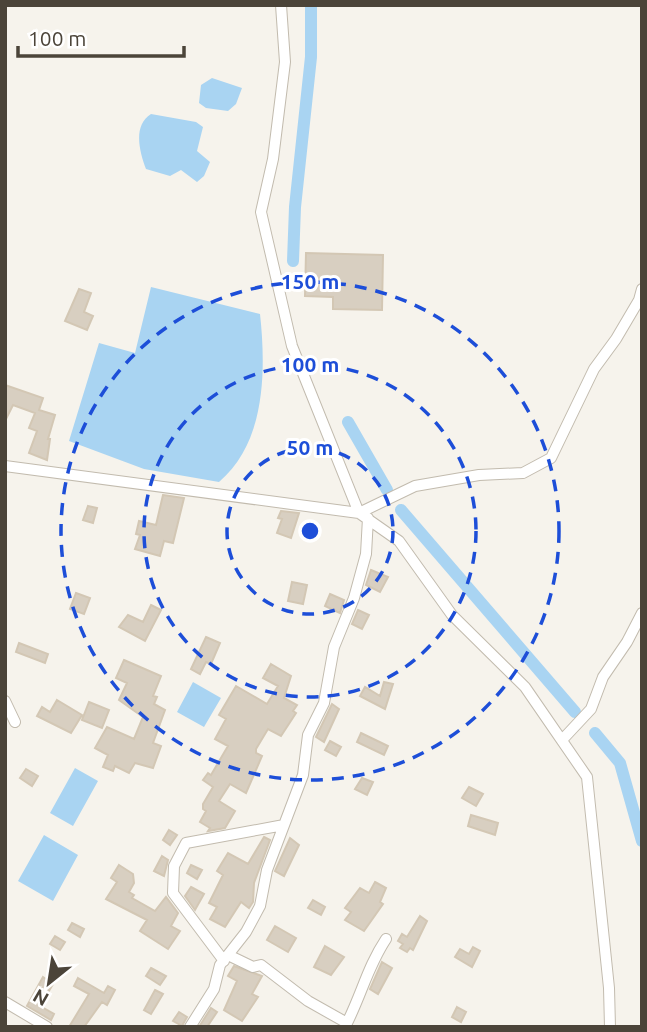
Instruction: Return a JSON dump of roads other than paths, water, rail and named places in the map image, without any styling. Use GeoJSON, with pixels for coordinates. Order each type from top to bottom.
{"type":"FeatureCollection","features":[{"type":"Feature","properties":{"kind":"street"},"geometry":{"type":"LineString","coordinates":[[190,1027],[214,989],[226,958],[260,906],[267,870],[303,775],[308,735],[324,703],[334,646],[354,598],[366,554],[364,516],[292,346],[261,212],[273,159],[285,62],[281,5]]}},
{"type":"Feature","properties":{"kind":"street"},"geometry":{"type":"LineString","coordinates":[[364,516],[415,486],[479,475],[523,473],[551,458],[594,369],[622,329],[639,300],[642,289]]}},
{"type":"Feature","properties":{"kind":"street"},"geometry":{"type":"LineString","coordinates":[[5,466],[364,516],[399,541],[452,615],[525,687],[587,777],[609,988],[610,1027]]}},
{"type":"Feature","properties":{"kind":"street"},"geometry":{"type":"LineString","coordinates":[[562,740],[591,709],[603,677],[642,613]]}},
{"type":"Feature","properties":{"kind":"street"},"geometry":{"type":"LineString","coordinates":[[5,701],[15,722]]}},
{"type":"Feature","properties":{"kind":"street"},"geometry":{"type":"LineString","coordinates":[[284,825],[186,843],[174,866],[173,893],[226,958],[253,967],[261,965],[308,1001],[347,1023],[368,977],[369,965],[386,939]]}},
{"type":"Feature","properties":{"kind":"street"},"geometry":{"type":"LineString","coordinates":[[5,1002],[47,1027]]}},
{"type":"Feature","properties":{"kind":"water"},"geometry":{"type":"Polygon","coordinates":[[[212,78],[242,88],[236,104],[228,111],[206,108],[199,103],[201,85],[212,78]]]}},
{"type":"Feature","properties":{"kind":"water"},"geometry":{"type":"Polygon","coordinates":[[[151,114],[196,122],[203,127],[197,151],[210,162],[204,176],[197,182],[181,170],[170,176],[146,169],[139,139],[142,125],[151,114]]]}},
{"type":"Feature","properties":{"kind":"water"},"geometry":{"type":"Polygon","coordinates":[[[151,287],[260,314],[262,381],[254,426],[235,466],[219,482],[144,469],[69,441],[99,343],[135,353],[151,287]]]}},
{"type":"Feature","properties":{"kind":"water"},"geometry":{"type":"Polygon","coordinates":[[[193,682],[221,698],[204,727],[177,712],[193,682]]]}},
{"type":"Feature","properties":{"kind":"water"},"geometry":{"type":"Polygon","coordinates":[[[75,768],[98,781],[73,826],[50,813],[75,768]]]}},
{"type":"Feature","properties":{"kind":"water"},"geometry":{"type":"Polygon","coordinates":[[[44,835],[78,855],[53,901],[18,881],[44,835]]]}},
{"type":"Feature","properties":{"kind":"waterway"},"geometry":{"type":"LineString","coordinates":[[293,261],[295,207],[311,57],[311,5]]}},
{"type":"Feature","properties":{"kind":"waterway"},"geometry":{"type":"LineString","coordinates":[[348,422],[387,490]]}},
{"type":"Feature","properties":{"kind":"waterway"},"geometry":{"type":"LineString","coordinates":[[401,510],[575,712]]}},
{"type":"Feature","properties":{"kind":"waterway"},"geometry":{"type":"LineString","coordinates":[[595,733],[620,763],[642,841]]}}]}
